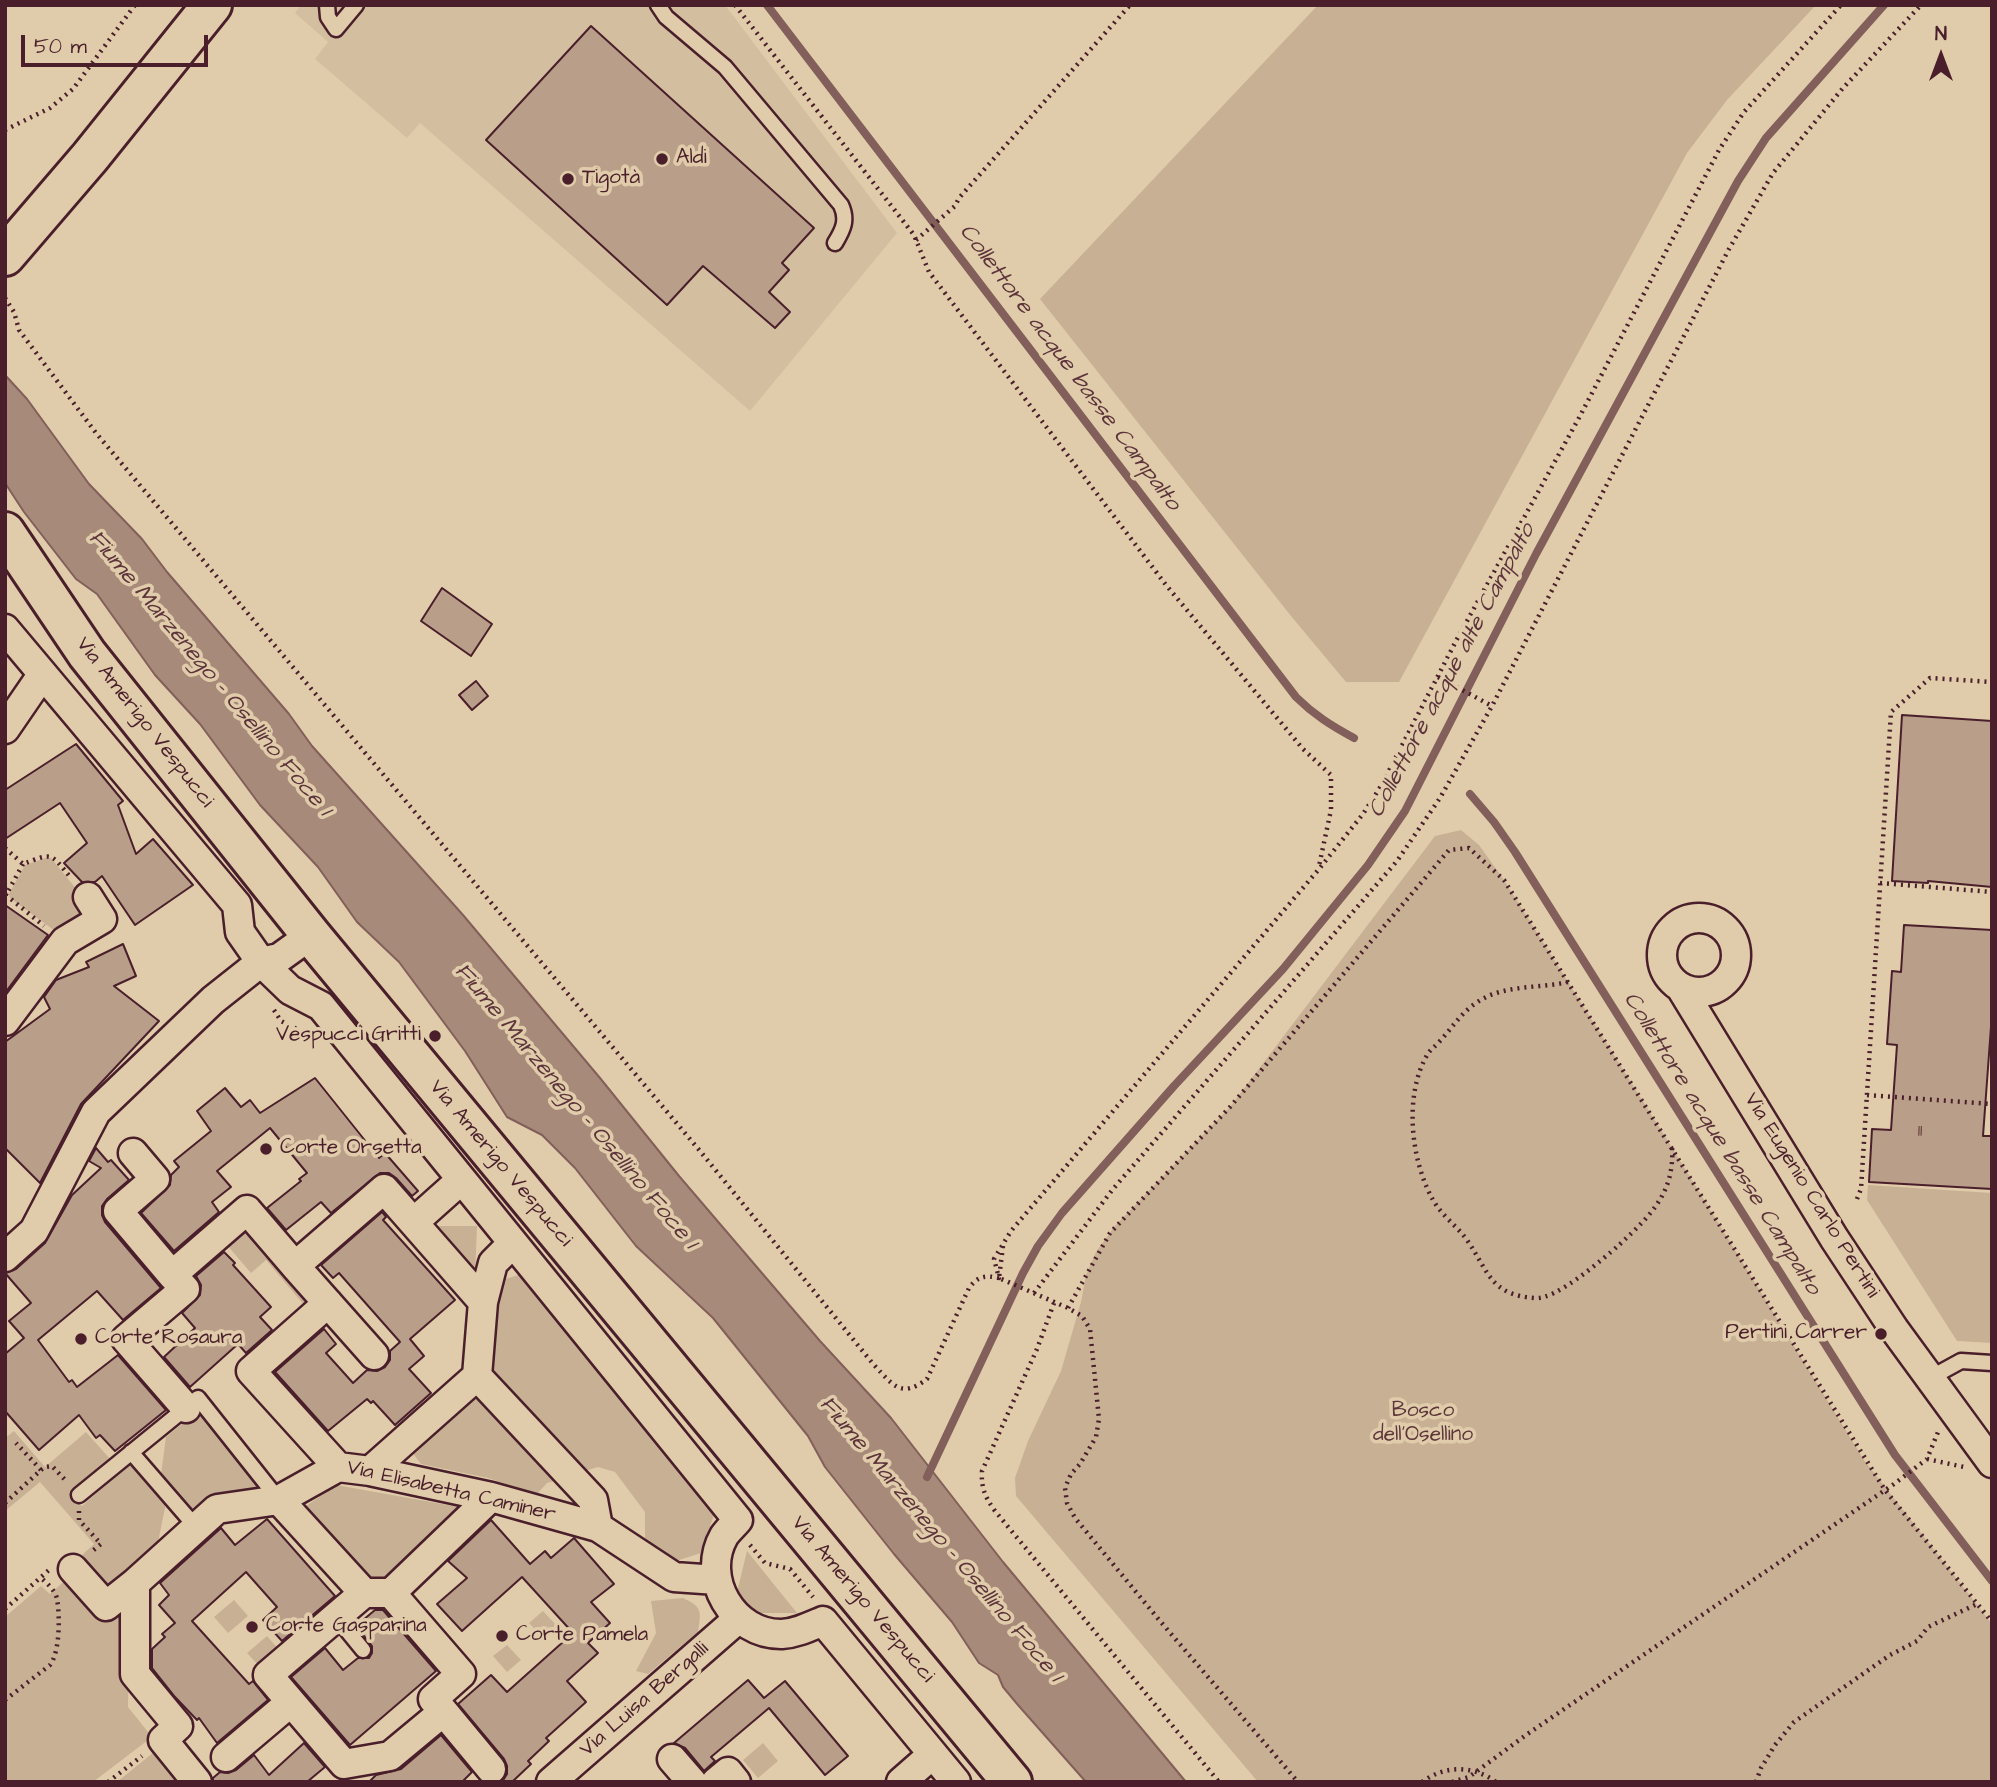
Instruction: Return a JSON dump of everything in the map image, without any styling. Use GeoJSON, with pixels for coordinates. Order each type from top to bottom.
{"type":"FeatureCollection","features":[{"type":"Feature","properties":{"kind":"main road"},"geometry":{"type":"LineString","coordinates":[[5,256],[90,157],[212,5]]}},
{"type":"Feature","properties":{"kind":"main road"},"geometry":{"type":"LineString","coordinates":[[5,231],[62,187]]}},
{"type":"Feature","properties":{"kind":"main road","name":"Via Amerigo Vespucci"},"geometry":{"type":"LineString","coordinates":[[5,533],[87,654],[311,935],[1012,1782]]}},
{"type":"Feature","properties":{"kind":"main road"},"geometry":{"type":"LineString","coordinates":[[5,570],[87,654]]}},
{"type":"Feature","properties":{"kind":"street"},"geometry":{"type":"LineString","coordinates":[[5,629],[237,905],[240,932],[261,962],[290,990],[321,1006],[736,1522],[724,1536],[717,1558],[717,1580],[724,1601],[738,1618],[758,1630],[780,1634],[802,1631],[823,1620],[956,1782]]}},
{"type":"Feature","properties":{"kind":"street"},"geometry":{"type":"LineString","coordinates":[[5,729],[42,676]]}},
{"type":"Feature","properties":{"kind":"street"},"geometry":{"type":"LineString","coordinates":[[5,1021],[65,941],[102,919],[88,898]]}},
{"type":"Feature","properties":{"kind":"street"},"geometry":{"type":"LineString","coordinates":[[1708,1029],[1723,983],[1734,965],[1734,943],[1728,933],[1711,920],[1689,919],[1671,931],[1662,951],[1662,962],[1666,972],[1681,988],[1703,993],[1723,983]]}},
{"type":"Feature","properties":{"kind":"street"},"geometry":{"type":"LineString","coordinates":[[7,1251],[34,1231],[96,1112],[213,1000],[261,962],[279,958],[311,935]]}},
{"type":"Feature","properties":{"kind":"street","name":"Via Eugenio Carlo Pertini"},"geometry":{"type":"LineString","coordinates":[[1681,988],[1834,1238],[1930,1378],[1979,1465]]}},
{"type":"Feature","properties":{"kind":"street"},"geometry":{"type":"LineString","coordinates":[[133,1153],[155,1179],[118,1211],[185,1289],[126,1339],[186,1408]]}},
{"type":"Feature","properties":{"kind":"street"},"geometry":{"type":"LineString","coordinates":[[414,1222],[461,1180]]}},
{"type":"Feature","properties":{"kind":"street"},"geometry":{"type":"LineString","coordinates":[[295,1266],[384,1189],[484,1302]]}},
{"type":"Feature","properties":{"kind":"street"},"geometry":{"type":"LineString","coordinates":[[172,1275],[247,1210],[374,1355]]}},
{"type":"Feature","properties":{"kind":"street"},"geometry":{"type":"LineString","coordinates":[[370,1471],[477,1377],[484,1302],[493,1263],[512,1244]]}},
{"type":"Feature","properties":{"kind":"street"},"geometry":{"type":"LineString","coordinates":[[328,1303],[251,1371],[338,1467]]}},
{"type":"Feature","properties":{"kind":"street"},"geometry":{"type":"LineString","coordinates":[[477,1377],[593,1500],[598,1527]]}},
{"type":"Feature","properties":{"kind":"street","name":"Via Elisabetta Caminer"},"geometry":{"type":"LineString","coordinates":[[64,1566],[106,1606],[217,1509],[279,1500],[338,1467],[370,1471],[491,1497],[598,1527],[674,1577],[717,1580]]}},
{"type":"Feature","properties":{"kind":"street"},"geometry":{"type":"LineString","coordinates":[[279,1500],[378,1593],[461,1674],[438,1705],[390,1756],[344,1764],[268,1675],[336,1617],[378,1593],[491,1497]]}},
{"type":"Feature","properties":{"kind":"street"},"geometry":{"type":"LineString","coordinates":[[135,1583],[135,1674],[178,1726],[163,1740],[197,1782]]}},
{"type":"Feature","properties":{"kind":"street","name":"Via Luisa Bergalli"},"geometry":{"type":"LineString","coordinates":[[551,1782],[738,1618]]}},
{"type":"Feature","properties":{"kind":"street"},"geometry":{"type":"LineString","coordinates":[[869,1677],[899,1646]]}},
{"type":"Feature","properties":{"kind":"street"},"geometry":{"type":"LineString","coordinates":[[226,1757],[291,1702]]}},
{"type":"Feature","properties":{"kind":"street"},"geometry":{"type":"LineString","coordinates":[[438,1705],[491,1769]]}},
{"type":"Feature","properties":{"kind":"street"},"geometry":{"type":"LineString","coordinates":[[901,1782],[933,1754]]}},
{"type":"Feature","properties":{"kind":"street"},"geometry":{"type":"LineString","coordinates":[[672,1759],[692,1782]]}},
{"type":"Feature","properties":{"kind":"lane"},"geometry":{"type":"LineString","coordinates":[[327,5],[328,17],[336,29],[356,5]]}},
{"type":"Feature","properties":{"kind":"lane"},"geometry":{"type":"LineString","coordinates":[[658,5],[666,17],[725,67],[841,205],[845,218],[844,226],[835,243]]}},
{"type":"Feature","properties":{"kind":"lane"},"geometry":{"type":"LineString","coordinates":[[1930,1378],[1961,1361],[1992,1363]]}},
{"type":"Feature","properties":{"kind":"lane"},"geometry":{"type":"LineString","coordinates":[[79,1495],[198,1398],[279,1500]]}},
{"type":"Feature","properties":{"kind":"lane"},"geometry":{"type":"LineString","coordinates":[[131,1452],[196,1527]]}},
{"type":"Feature","properties":{"kind":"lane"},"geometry":{"type":"LineString","coordinates":[[336,1617],[363,1650]]}},
{"type":"Feature","properties":{"kind":"path"},"geometry":{"type":"LineString","coordinates":[[5,130],[50,108],[73,89],[135,5]]}},
{"type":"Feature","properties":{"kind":"path"},"geometry":{"type":"LineString","coordinates":[[735,5],[916,240],[929,272],[1166,585],[1303,749],[1331,775],[1331,810],[1319,869]]}},
{"type":"Feature","properties":{"kind":"path"},"geometry":{"type":"LineString","coordinates":[[916,240],[947,213],[1130,5]]}},
{"type":"Feature","properties":{"kind":"path"},"geometry":{"type":"LineString","coordinates":[[999,1278],[994,1259],[1011,1231],[1363,814],[1381,786],[1586,404],[1719,149],[1744,112],[1842,5]]}},
{"type":"Feature","properties":{"kind":"path"},"geometry":{"type":"LineString","coordinates":[[1034,1293],[1114,1189],[1396,861],[1440,798],[1492,706],[1716,274],[1773,173],[1843,88],[1921,5]]}},
{"type":"Feature","properties":{"kind":"path"},"geometry":{"type":"LineString","coordinates":[[5,298],[14,312],[19,330],[96,433],[700,1151],[887,1379],[906,1390],[927,1379],[969,1287],[975,1280],[986,1275],[999,1278],[1082,1316],[1090,1329],[1099,1419],[1096,1437],[1071,1474],[1065,1488],[1067,1503],[1075,1518],[1160,1621],[1298,1782]]}},
{"type":"Feature","properties":{"kind":"path"},"geometry":{"type":"LineString","coordinates":[[1438,677],[1492,706]]}},
{"type":"Feature","properties":{"kind":"path"},"geometry":{"type":"LineString","coordinates":[[1857,1199],[1861,1189],[1891,712],[1930,678],[1992,682]]}},
{"type":"Feature","properties":{"kind":"path"},"geometry":{"type":"LineString","coordinates":[[5,848],[23,864]]}},
{"type":"Feature","properties":{"kind":"path"},"geometry":{"type":"LineString","coordinates":[[1068,1308],[1110,1233],[1230,1107],[1449,850],[1469,848],[1504,880],[1885,1490],[1992,1622]]}},
{"type":"Feature","properties":{"kind":"path"},"geometry":{"type":"LineString","coordinates":[[65,941],[7,898],[6,891],[23,864],[45,855],[52,856],[88,898]]}},
{"type":"Feature","properties":{"kind":"path"},"geometry":{"type":"LineString","coordinates":[[1880,883],[1992,892]]}},
{"type":"Feature","properties":{"kind":"path"},"geometry":{"type":"LineString","coordinates":[[1568,982],[1546,987],[1507,989],[1476,1002],[1427,1054],[1419,1072],[1412,1105],[1413,1137],[1432,1199],[1443,1214],[1459,1228],[1489,1278],[1509,1294],[1539,1299],[1578,1278],[1608,1255],[1653,1212],[1665,1192],[1673,1166],[1671,1146]]}},
{"type":"Feature","properties":{"kind":"path"},"geometry":{"type":"LineString","coordinates":[[1867,1095],[1992,1104]]}},
{"type":"Feature","properties":{"kind":"path"},"geometry":{"type":"LineString","coordinates":[[1054,1303],[1037,1349],[982,1471],[981,1485],[986,1499],[995,1511],[1219,1782]]}},
{"type":"Feature","properties":{"kind":"path"},"geometry":{"type":"LineString","coordinates":[[1452,1782],[1468,1777],[1894,1484],[1925,1460],[1942,1422]]}},
{"type":"Feature","properties":{"kind":"path"},"geometry":{"type":"LineString","coordinates":[[16,1443],[41,1470]]}},
{"type":"Feature","properties":{"kind":"path"},"geometry":{"type":"LineString","coordinates":[[1925,1460],[1979,1465]]}},
{"type":"Feature","properties":{"kind":"path"},"geometry":{"type":"LineString","coordinates":[[5,1503],[41,1470],[52,1466],[79,1495],[79,1520],[101,1544],[40,1577],[5,1609]]}},
{"type":"Feature","properties":{"kind":"path"},"geometry":{"type":"LineString","coordinates":[[736,1522],[765,1563],[790,1569],[828,1614],[823,1620]]}},
{"type":"Feature","properties":{"kind":"path"},"geometry":{"type":"LineString","coordinates":[[51,1588],[64,1566]]}},
{"type":"Feature","properties":{"kind":"path"},"geometry":{"type":"LineString","coordinates":[[5,1700],[50,1665],[58,1648],[57,1598],[40,1577]]}},
{"type":"Feature","properties":{"kind":"path"},"geometry":{"type":"LineString","coordinates":[[1756,1782],[1775,1745],[1794,1722],[1890,1656],[1917,1641],[1928,1627],[1977,1604]]}},
{"type":"Feature","properties":{"kind":"path"},"geometry":{"type":"LineString","coordinates":[[108,1782],[163,1740]]}},
{"type":"Feature","properties":{"kind":"path"},"geometry":{"type":"LineString","coordinates":[[1422,1782],[1442,1770],[1456,1769],[1488,1776],[1496,1782]]}},
{"type":"Feature","properties":{"kind":"shaded area"},"geometry":{"type":"Polygon","coordinates":[[[301,5],[725,5],[897,233],[750,411],[420,123],[407,138],[315,59],[328,42],[295,13],[301,5]]]}},
{"type":"Feature","properties":{"kind":"green space"},"geometry":{"type":"Polygon","coordinates":[[[1318,5],[1816,5],[1727,100],[1687,153],[1399,682],[1346,682],[1040,299],[1318,5]]]}},
{"type":"Feature","properties":{"kind":"green space","name":"Bosco dell'Osellino"},"geometry":{"type":"Polygon","coordinates":[[[1461,830],[1479,845],[1504,880],[1864,1460],[1992,1624],[1992,1782],[1258,1782],[1016,1496],[1015,1478],[1028,1441],[1061,1371],[1086,1275],[1096,1252],[1114,1227],[1230,1107],[1435,836],[1461,830]]]}},
{"type":"Feature","properties":{"kind":"green space"},"geometry":{"type":"Polygon","coordinates":[[[51,858],[91,907],[59,934],[10,898],[9,894],[25,865],[51,858]]]}},
{"type":"Feature","properties":{"kind":"green space"},"geometry":{"type":"Polygon","coordinates":[[[1868,1185],[1992,1193],[1992,1343],[1957,1341],[1867,1200],[1868,1185]]]}},
{"type":"Feature","properties":{"kind":"green space"},"geometry":{"type":"Polygon","coordinates":[[[241,1222],[315,1308],[310,1312],[266,1260],[251,1273],[221,1238],[241,1222]]]}},
{"type":"Feature","properties":{"kind":"green space"},"geometry":{"type":"Polygon","coordinates":[[[432,1226],[477,1226],[475,1276],[432,1226]]]}},
{"type":"Feature","properties":{"kind":"green space"},"geometry":{"type":"Polygon","coordinates":[[[519,1275],[714,1515],[701,1553],[673,1562],[645,1538],[645,1512],[615,1472],[598,1467],[582,1472],[489,1372],[498,1281],[519,1275]]]}},
{"type":"Feature","properties":{"kind":"green space"},"geometry":{"type":"Polygon","coordinates":[[[476,1394],[558,1480],[547,1483],[537,1494],[488,1478],[421,1464],[408,1447],[476,1394]]]}},
{"type":"Feature","properties":{"kind":"green space"},"geometry":{"type":"Polygon","coordinates":[[[199,1410],[266,1493],[197,1515],[161,1474],[166,1437],[199,1410]]]}},
{"type":"Feature","properties":{"kind":"green space"},"geometry":{"type":"Polygon","coordinates":[[[14,1431],[45,1467],[86,1432],[111,1460],[72,1495],[82,1506],[131,1463],[166,1503],[155,1557],[115,1592],[82,1555],[94,1544],[40,1482],[5,1511],[5,1438],[14,1431]]]}},
{"type":"Feature","properties":{"kind":"green space"},"geometry":{"type":"Polygon","coordinates":[[[336,1485],[459,1507],[458,1518],[393,1577],[367,1577],[302,1509],[336,1485]]]}},
{"type":"Feature","properties":{"kind":"green space"},"geometry":{"type":"Polygon","coordinates":[[[747,1551],[797,1613],[753,1613],[736,1596],[747,1551]]]}},
{"type":"Feature","properties":{"kind":"green space"},"geometry":{"type":"Polygon","coordinates":[[[70,1576],[130,1593],[128,1707],[152,1737],[93,1782],[5,1782],[5,1617],[41,1586],[50,1594],[70,1576]]]}},
{"type":"Feature","properties":{"kind":"green space"},"geometry":{"type":"Polygon","coordinates":[[[683,1598],[694,1604],[699,1611],[698,1632],[648,1674],[636,1671],[656,1633],[651,1601],[683,1598]]]}},
{"type":"Feature","properties":{"kind":"green space"},"geometry":{"type":"Polygon","coordinates":[[[234,1600],[248,1616],[228,1633],[214,1617],[234,1600]]]}},
{"type":"Feature","properties":{"kind":"green space"},"geometry":{"type":"Polygon","coordinates":[[[543,1611],[557,1626],[543,1638],[529,1623],[543,1611]]]}},
{"type":"Feature","properties":{"kind":"green space"},"geometry":{"type":"Polygon","coordinates":[[[267,1636],[280,1651],[261,1668],[247,1653],[267,1636]]]}},
{"type":"Feature","properties":{"kind":"green space"},"geometry":{"type":"Polygon","coordinates":[[[507,1645],[521,1660],[507,1672],[493,1656],[507,1645]]]}},
{"type":"Feature","properties":{"kind":"green space"},"geometry":{"type":"Polygon","coordinates":[[[763,1743],[778,1761],[758,1778],[743,1760],[763,1743]]]}},
{"type":"Feature","properties":{"kind":"green space"},"geometry":{"type":"Polygon","coordinates":[[[154,1752],[180,1782],[117,1782],[154,1752]]]}},
{"type":"Feature","properties":{"kind":"water","name":"Fiume Marzenego - Osellino Foce 1"},"geometry":{"type":"Polygon","coordinates":[[[5,375],[27,399],[89,484],[142,539],[289,714],[312,746],[463,915],[679,1176],[820,1341],[891,1418],[1003,1562],[1186,1782],[1086,1782],[1003,1687],[998,1675],[979,1663],[952,1622],[825,1467],[808,1436],[713,1318],[636,1246],[575,1168],[542,1135],[507,1117],[465,1051],[399,962],[357,922],[318,867],[260,805],[200,724],[155,675],[97,594],[76,579],[24,512],[5,483],[5,375]]]}},
{"type":"Feature","properties":{"kind":"building","name":"Aldi"},"geometry":{"type":"Polygon","coordinates":[[[591,26],[814,228],[782,263],[789,270],[769,292],[790,312],[775,328],[703,266],[667,305],[486,140],[591,26]]]}},
{"type":"Feature","properties":{"kind":"building"},"geometry":{"type":"Polygon","coordinates":[[[442,588],[492,624],[471,656],[421,621],[442,588]]]}},
{"type":"Feature","properties":{"kind":"building"},"geometry":{"type":"Polygon","coordinates":[[[476,681],[488,696],[472,710],[459,695],[476,681]]]}},
{"type":"Feature","properties":{"kind":"building"},"geometry":{"type":"Polygon","coordinates":[[[1902,715],[1992,721],[1992,887],[1928,881],[1892,881],[1902,715]]]}},
{"type":"Feature","properties":{"kind":"building"},"geometry":{"type":"Polygon","coordinates":[[[76,744],[123,801],[118,805],[136,854],[153,839],[193,885],[135,925],[102,876],[95,882],[82,882],[64,863],[87,843],[60,803],[5,839],[5,790],[76,744]]]}},
{"type":"Feature","properties":{"kind":"building"},"geometry":{"type":"Polygon","coordinates":[[[5,905],[48,935],[5,993],[5,905]]]}},
{"type":"Feature","properties":{"kind":"building"},"geometry":{"type":"Polygon","coordinates":[[[1904,925],[1992,930],[1992,1013],[1983,1136],[1992,1136],[1992,1189],[1869,1182],[1872,1129],[1891,1130],[1897,1045],[1887,1044],[1892,971],[1901,972],[1904,925]]]}},
{"type":"Feature","properties":{"kind":"building"},"geometry":{"type":"Polygon","coordinates":[[[123,944],[136,976],[114,986],[159,1021],[81,1104],[40,1183],[5,1148],[5,1042],[50,1009],[44,997],[56,980],[89,967],[86,962],[123,944]]]}},
{"type":"Feature","properties":{"kind":"building"},"geometry":{"type":"Polygon","coordinates":[[[315,1078],[379,1158],[385,1153],[418,1191],[412,1196],[396,1178],[389,1173],[380,1173],[331,1213],[321,1202],[286,1230],[267,1208],[307,1173],[270,1128],[217,1171],[231,1187],[212,1202],[219,1212],[174,1251],[141,1213],[170,1185],[171,1175],[179,1167],[174,1161],[211,1131],[197,1111],[225,1088],[241,1107],[250,1100],[260,1113],[315,1078]]]}},
{"type":"Feature","properties":{"kind":"building"},"geometry":{"type":"Polygon","coordinates":[[[96,1148],[129,1180],[102,1206],[105,1222],[161,1288],[123,1320],[97,1291],[38,1340],[69,1382],[72,1380],[77,1387],[118,1355],[166,1410],[115,1451],[100,1435],[96,1438],[79,1415],[39,1450],[5,1411],[5,1354],[24,1338],[9,1321],[31,1303],[5,1273],[16,1269],[45,1243],[72,1195],[101,1168],[89,1161],[96,1148]]]}},
{"type":"Feature","properties":{"kind":"building"},"geometry":{"type":"Polygon","coordinates":[[[382,1212],[386,1217],[383,1220],[455,1300],[410,1339],[424,1356],[409,1369],[431,1393],[395,1425],[373,1401],[371,1403],[367,1399],[328,1431],[275,1372],[324,1329],[336,1344],[326,1353],[353,1383],[367,1370],[377,1371],[385,1367],[390,1360],[390,1351],[400,1342],[339,1273],[333,1278],[321,1265],[382,1212]]]}},
{"type":"Feature","properties":{"kind":"building"},"geometry":{"type":"Polygon","coordinates":[[[224,1252],[271,1307],[260,1317],[272,1330],[246,1353],[238,1344],[190,1387],[164,1357],[195,1328],[182,1313],[200,1295],[201,1285],[196,1276],[224,1252]]]}},
{"type":"Feature","properties":{"kind":"building"},"geometry":{"type":"Polygon","coordinates":[[[267,1519],[335,1596],[282,1641],[263,1620],[277,1607],[246,1572],[192,1621],[249,1684],[253,1681],[268,1700],[217,1743],[199,1718],[197,1720],[175,1697],[152,1668],[152,1649],[165,1637],[162,1634],[175,1623],[159,1605],[169,1595],[160,1583],[221,1528],[235,1545],[267,1519]]]}},
{"type":"Feature","properties":{"kind":"building"},"geometry":{"type":"Polygon","coordinates":[[[491,1520],[530,1564],[545,1551],[551,1558],[574,1538],[614,1584],[591,1602],[610,1623],[588,1643],[598,1653],[567,1681],[586,1702],[546,1738],[549,1741],[528,1761],[531,1764],[512,1782],[502,1782],[507,1774],[504,1759],[458,1704],[491,1675],[507,1692],[573,1633],[522,1577],[462,1631],[437,1604],[467,1578],[448,1561],[491,1520]]]}},
{"type":"Feature","properties":{"kind":"building"},"geometry":{"type":"Polygon","coordinates":[[[375,1610],[383,1610],[436,1671],[350,1745],[291,1677],[325,1648],[343,1670],[358,1658],[369,1658],[372,1646],[356,1626],[375,1610]]]}},
{"type":"Feature","properties":{"kind":"building"},"geometry":{"type":"Polygon","coordinates":[[[748,1680],[764,1698],[785,1681],[848,1756],[825,1775],[769,1708],[711,1757],[715,1761],[704,1771],[685,1748],[674,1743],[748,1680]]]}},
{"type":"Feature","properties":{"kind":"building"},"geometry":{"type":"Polygon","coordinates":[[[441,1735],[472,1772],[462,1782],[369,1782],[376,1775],[401,1769],[441,1735]]]}},
{"type":"Feature","properties":{"kind":"building"},"geometry":{"type":"Polygon","coordinates":[[[304,1743],[325,1767],[307,1782],[213,1782],[213,1778],[220,1772],[236,1770],[254,1755],[269,1775],[304,1743]]]}},
{"type":"Feature","properties":{"kind":"waterway","name":"Collettore acque basse Campalto"},"geometry":{"type":"LineString","coordinates":[[767,5],[1296,697],[1324,720],[1354,738]]}},
{"type":"Feature","properties":{"kind":"waterway","name":"Collettore acque alte Campalto"},"geometry":{"type":"LineString","coordinates":[[927,1477],[1038,1246],[1062,1213],[1174,1086],[1283,969],[1368,865],[1405,811],[1536,554],[1738,181],[1766,138],[1884,5]]}},
{"type":"Feature","properties":{"kind":"waterway","name":"Collettore acque basse Campalto"},"geometry":{"type":"LineString","coordinates":[[1470,794],[1515,852],[1895,1455],[1992,1581]]}},
{"type":"Feature","properties":{"kind":"place","name":"Aldi"},"geometry":{"type":"Point","coordinates":[662,159]}},
{"type":"Feature","properties":{"kind":"place","name":"Tigotà"},"geometry":{"type":"Point","coordinates":[568,179]}},
{"type":"Feature","properties":{"kind":"place","name":"Vespucci Gritti"},"geometry":{"type":"Point","coordinates":[435,1036]}},
{"type":"Feature","properties":{"kind":"place","name":"Corte Orsetta"},"geometry":{"type":"Point","coordinates":[266,1149]}},
{"type":"Feature","properties":{"kind":"place","name":"Pertini Carrer"},"geometry":{"type":"Point","coordinates":[1881,1334]}},
{"type":"Feature","properties":{"kind":"place","name":"Corte Rosaura"},"geometry":{"type":"Point","coordinates":[81,1339]}},
{"type":"Feature","properties":{"kind":"place","name":"Corte Gasparina"},"geometry":{"type":"Point","coordinates":[252,1627]}},
{"type":"Feature","properties":{"kind":"place","name":"Corte Pamela"},"geometry":{"type":"Point","coordinates":[502,1636]}}]}
